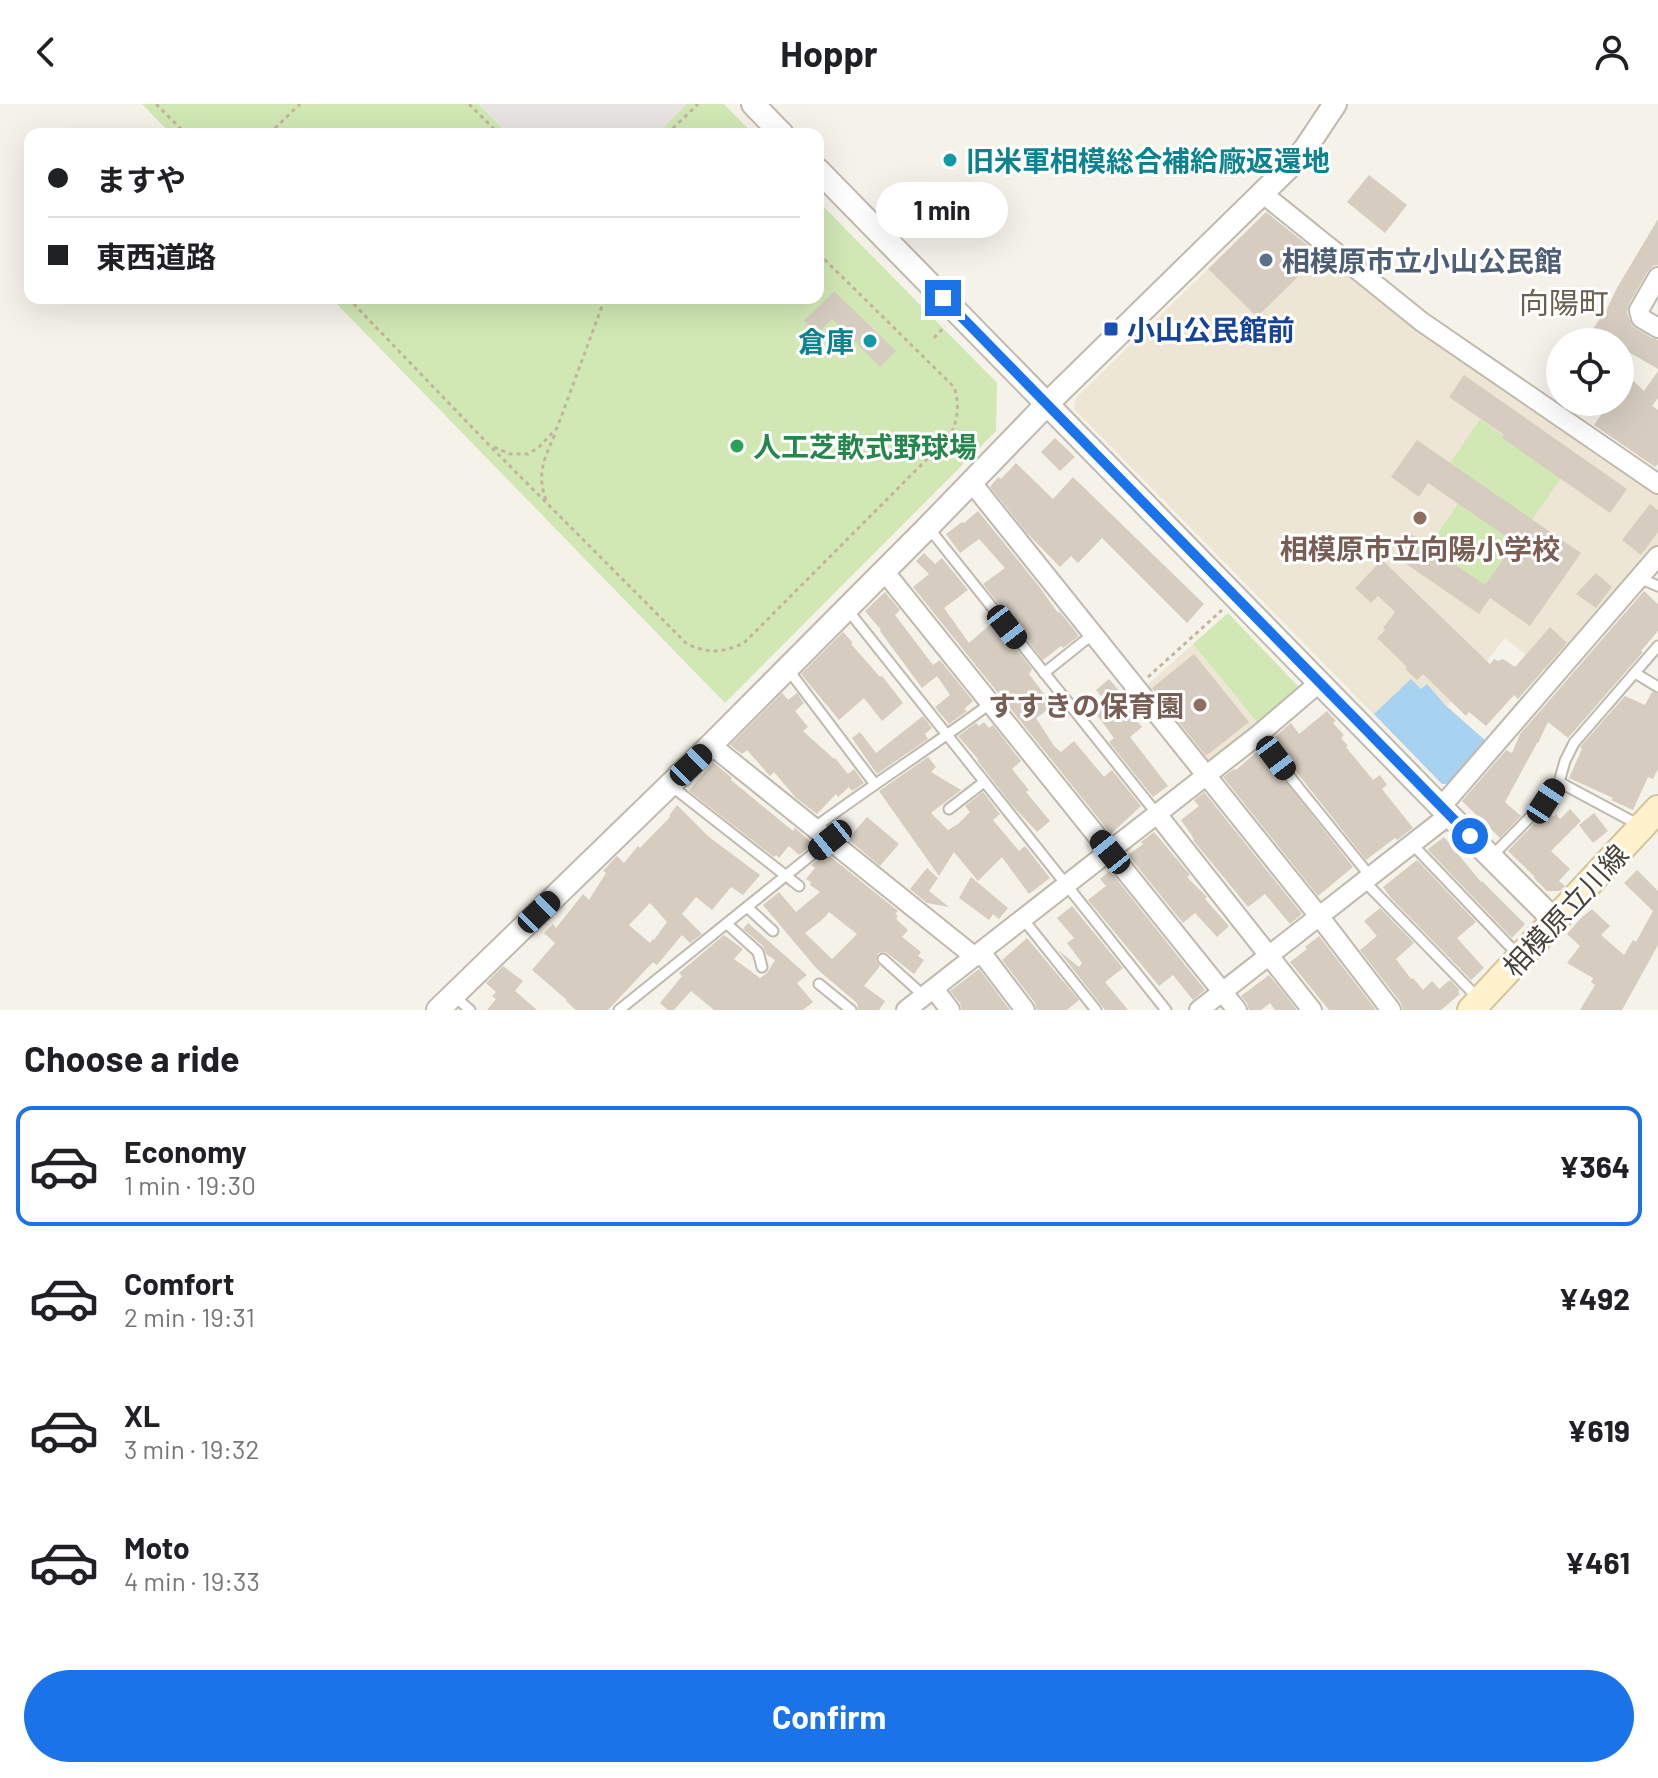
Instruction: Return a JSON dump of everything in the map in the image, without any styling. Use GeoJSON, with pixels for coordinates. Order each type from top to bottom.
{"type":"FeatureCollection","features":[{"type":"Feature","properties":{"kind":"main road","name":"相模原立川線"},"geometry":{"type":"LineString","coordinates":[[1476,1005],[1650,818]]}},
{"type":"Feature","properties":{"kind":"street"},"geometry":{"type":"LineString","coordinates":[[753,104],[776,128]]}},
{"type":"Feature","properties":{"kind":"street"},"geometry":{"type":"LineString","coordinates":[[454,1005],[1047,404],[1262,193],[1305,149],[1335,104]]}},
{"type":"Feature","properties":{"kind":"street"},"geometry":{"type":"LineString","coordinates":[[824,176],[1555,921]]}},
{"type":"Feature","properties":{"kind":"street"},"geometry":{"type":"LineString","coordinates":[[1262,193],[1422,322],[1656,479]]}},
{"type":"Feature","properties":{"kind":"street"},"geometry":{"type":"LineString","coordinates":[[1658,277],[1639,310],[1641,318],[1658,328]]}},
{"type":"Feature","properties":{"kind":"street"},"geometry":{"type":"LineString","coordinates":[[972,483],[1391,1010]]}},
{"type":"Feature","properties":{"kind":"street"},"geometry":{"type":"LineString","coordinates":[[1199,1010],[1412,843],[1445,811],[1658,556]]}},
{"type":"Feature","properties":{"kind":"street"},"geometry":{"type":"LineString","coordinates":[[884,571],[1237,1010]]}},
{"type":"Feature","properties":{"kind":"street"},"geometry":{"type":"LineString","coordinates":[[906,1010],[1258,735],[1320,682]]}},
{"type":"Feature","properties":{"kind":"street"},"geometry":{"type":"LineString","coordinates":[[711,745],[978,955],[1025,1010]]}},
{"type":"Feature","properties":{"kind":"street"},"geometry":{"type":"LineString","coordinates":[[1157,814],[1312,1010]]}},
{"type":"Feature","properties":{"kind":"street"},"geometry":{"type":"LineString","coordinates":[[929,993],[950,1010]]}},
{"type":"Feature","properties":{"kind":"lane"},"geometry":{"type":"LineString","coordinates":[[928,527],[1157,814]]}},
{"type":"Feature","properties":{"kind":"lane"},"geometry":{"type":"LineString","coordinates":[[1639,578],[1658,586]]}},
{"type":"Feature","properties":{"kind":"lane"},"geometry":{"type":"LineString","coordinates":[[847,609],[1166,1010]]}},
{"type":"Feature","properties":{"kind":"lane"},"geometry":{"type":"LineString","coordinates":[[1044,673],[1093,634]]}},
{"type":"Feature","properties":{"kind":"lane"},"geometry":{"type":"LineString","coordinates":[[1491,857],[1546,801],[1559,782],[1574,743],[1658,646]]}},
{"type":"Feature","properties":{"kind":"lane"},"geometry":{"type":"LineString","coordinates":[[786,668],[874,783]]}},
{"type":"Feature","properties":{"kind":"lane"},"geometry":{"type":"LineString","coordinates":[[1635,673],[1658,687]]}},
{"type":"Feature","properties":{"kind":"lane"},"geometry":{"type":"LineString","coordinates":[[814,828],[991,703]]}},
{"type":"Feature","properties":{"kind":"lane"},"geometry":{"type":"LineString","coordinates":[[1258,735],[1367,878],[1476,1005]]}},
{"type":"Feature","properties":{"kind":"lane"},"geometry":{"type":"LineString","coordinates":[[949,809],[984,782]]}},
{"type":"Feature","properties":{"kind":"lane"},"geometry":{"type":"LineString","coordinates":[[1559,782],[1650,818]]}},
{"type":"Feature","properties":{"kind":"lane"},"geometry":{"type":"LineString","coordinates":[[670,785],[799,886]]}},
{"type":"Feature","properties":{"kind":"lane"},"geometry":{"type":"LineString","coordinates":[[622,1009],[830,840]]}},
{"type":"Feature","properties":{"kind":"lane"},"geometry":{"type":"LineString","coordinates":[[1412,843],[1520,957]]}},
{"type":"Feature","properties":{"kind":"lane"},"geometry":{"type":"LineString","coordinates":[[747,907],[773,931]]}},
{"type":"Feature","properties":{"kind":"lane"},"geometry":{"type":"LineString","coordinates":[[1023,918],[1096,1010]]}},
{"type":"Feature","properties":{"kind":"lane"},"geometry":{"type":"LineString","coordinates":[[727,924],[758,952],[762,967]]}},
{"type":"Feature","properties":{"kind":"lane"},"geometry":{"type":"LineString","coordinates":[[883,959],[929,993]]}},
{"type":"Feature","properties":{"kind":"lane"},"geometry":{"type":"LineString","coordinates":[[819,984],[851,1010]]}},
{"type":"Feature","properties":{"kind":"path"},"geometry":{"type":"LineString","coordinates":[[156,104],[180,128]]}},
{"type":"Feature","properties":{"kind":"path"},"geometry":{"type":"LineString","coordinates":[[275,128],[300,104]]}},
{"type":"Feature","properties":{"kind":"path"},"geometry":{"type":"LineString","coordinates":[[469,104],[493,128]]}},
{"type":"Feature","properties":{"kind":"path"},"geometry":{"type":"LineString","coordinates":[[673,128],[698,104]]}},
{"type":"Feature","properties":{"kind":"path"},"geometry":{"type":"LineString","coordinates":[[354,304],[686,643],[707,652],[720,652],[744,643],[950,436],[957,418],[954,387],[824,259]]}},
{"type":"Feature","properties":{"kind":"path"},"geometry":{"type":"LineString","coordinates":[[546,502],[541,487],[541,472],[603,304]]}},
{"type":"Feature","properties":{"kind":"path"},"geometry":{"type":"LineString","coordinates":[[934,338],[947,324]]}},
{"type":"Feature","properties":{"kind":"path"},"geometry":{"type":"LineString","coordinates":[[490,446],[510,454],[528,454],[557,428]]}},
{"type":"Feature","properties":{"kind":"path"},"geometry":{"type":"LineString","coordinates":[[1136,688],[1227,606]]}},
{"type":"Feature","properties":{"kind":"shaded area"},"geometry":{"type":"Polygon","coordinates":[[[478,104],[687,104],[663,128],[502,128],[478,104]]]}},
{"type":"Feature","properties":{"kind":"shaded area","name":"相模原市立向陽小学校"},"geometry":{"type":"Polygon","coordinates":[[[1324,250],[1417,326],[1568,434],[1658,491],[1658,545],[1548,673],[1505,638],[1447,706],[1487,742],[1442,784],[1074,409],[1076,398],[1208,269],[1257,317],[1324,250]]]}},
{"type":"Feature","properties":{"kind":"shaded area","name":"すすきの保育園"},"geometry":{"type":"Polygon","coordinates":[[[1193,644],[1257,722],[1207,765],[1144,688],[1193,644]]]}},
{"type":"Feature","properties":{"kind":"green space"},"geometry":{"type":"Polygon","coordinates":[[[142,104],[724,104],[747,128],[165,128],[142,104]]]}},
{"type":"Feature","properties":{"kind":"green space"},"geometry":{"type":"Polygon","coordinates":[[[824,207],[997,383],[996,431],[725,703],[337,304],[824,304],[824,207]]]}},
{"type":"Feature","properties":{"kind":"green space"},"geometry":{"type":"Polygon","coordinates":[[[1480,419],[1561,478],[1532,520],[1450,463],[1480,419]]]}},
{"type":"Feature","properties":{"kind":"green space"},"geometry":{"type":"Polygon","coordinates":[[[1458,504],[1515,543],[1485,585],[1429,546],[1458,504]]]}},
{"type":"Feature","properties":{"kind":"green space"},"geometry":{"type":"Polygon","coordinates":[[[1228,613],[1298,686],[1296,691],[1257,722],[1193,644],[1228,613]]]}},
{"type":"Feature","properties":{"kind":"water"},"geometry":{"type":"Polygon","coordinates":[[[1411,679],[1421,689],[1427,684],[1446,706],[1487,742],[1451,784],[1442,784],[1374,714],[1411,679]]]}},
{"type":"Feature","properties":{"kind":"building"},"geometry":{"type":"Polygon","coordinates":[[[1369,175],[1407,205],[1385,233],[1347,202],[1369,175]]]}},
{"type":"Feature","properties":{"kind":"building","name":"相模原市立小山公民館"},"geometry":{"type":"Polygon","coordinates":[[[1266,212],[1320,255],[1257,317],[1208,269],[1266,212]]]}},
{"type":"Feature","properties":{"kind":"building"},"geometry":{"type":"Polygon","coordinates":[[[1658,219],[1658,265],[1648,271],[1627,312],[1632,326],[1658,340],[1658,369],[1634,355],[1634,328],[1594,328],[1603,317],[1658,219]]]}},
{"type":"Feature","properties":{"kind":"building"},"geometry":{"type":"Polygon","coordinates":[[[834,291],[896,351],[880,367],[832,319],[817,334],[804,321],[834,291]]]}},
{"type":"Feature","properties":{"kind":"building"},"geometry":{"type":"Polygon","coordinates":[[[1658,371],[1658,398],[1652,406],[1658,410],[1658,464],[1655,467],[1594,425],[1600,416],[1634,416],[1634,382],[1644,391],[1658,371]]]}},
{"type":"Feature","properties":{"kind":"building"},"geometry":{"type":"Polygon","coordinates":[[[1464,375],[1627,489],[1610,513],[1449,397],[1464,375]]]}},
{"type":"Feature","properties":{"kind":"building"},"geometry":{"type":"Polygon","coordinates":[[[1055,438],[1075,457],[1060,471],[1041,452],[1055,438]]]}},
{"type":"Feature","properties":{"kind":"building"},"geometry":{"type":"Polygon","coordinates":[[[1417,440],[1581,553],[1530,626],[1490,598],[1479,614],[1396,557],[1411,534],[1485,585],[1515,543],[1428,483],[1419,497],[1391,477],[1417,440]]]}},
{"type":"Feature","properties":{"kind":"building"},"geometry":{"type":"Polygon","coordinates":[[[1016,463],[1053,499],[1073,477],[1204,604],[1187,623],[1102,538],[1078,563],[1071,556],[1060,567],[1026,532],[990,487],[1016,463]]]}},
{"type":"Feature","properties":{"kind":"building"},"geometry":{"type":"Polygon","coordinates":[[[1650,504],[1658,510],[1658,532],[1641,555],[1622,540],[1650,504]]]}},
{"type":"Feature","properties":{"kind":"building"},"geometry":{"type":"Polygon","coordinates":[[[978,511],[1079,636],[1043,660],[983,584],[1005,568],[979,539],[960,553],[946,534],[978,511]]]}},
{"type":"Feature","properties":{"kind":"building"},"geometry":{"type":"Polygon","coordinates":[[[924,553],[935,564],[942,558],[968,590],[944,608],[969,643],[994,621],[1032,669],[1029,674],[1053,706],[1036,718],[1054,746],[1061,752],[1074,741],[1104,777],[1112,770],[1141,806],[1111,834],[913,587],[929,574],[916,561],[924,553]]]}},
{"type":"Feature","properties":{"kind":"building"},"geometry":{"type":"Polygon","coordinates":[[[1382,560],[1490,664],[1494,659],[1503,659],[1515,667],[1550,627],[1567,643],[1518,699],[1514,695],[1486,726],[1469,712],[1466,716],[1423,674],[1417,680],[1377,638],[1395,612],[1378,596],[1371,603],[1355,588],[1382,560]]]}},
{"type":"Feature","properties":{"kind":"building"},"geometry":{"type":"Polygon","coordinates":[[[1596,573],[1612,587],[1596,608],[1576,594],[1596,573]]]}},
{"type":"Feature","properties":{"kind":"building"},"geometry":{"type":"Polygon","coordinates":[[[1644,591],[1658,604],[1658,631],[1568,738],[1548,722],[1505,802],[1521,816],[1500,838],[1462,801],[1506,750],[1512,753],[1520,734],[1644,591]]]}},
{"type":"Feature","properties":{"kind":"building"},"geometry":{"type":"Polygon","coordinates":[[[885,592],[900,610],[895,615],[933,665],[940,660],[973,701],[964,709],[967,711],[949,724],[935,707],[950,695],[937,676],[922,688],[865,611],[885,592]]]}},
{"type":"Feature","properties":{"kind":"building"},"geometry":{"type":"Polygon","coordinates":[[[843,632],[903,703],[882,721],[864,698],[839,720],[801,674],[843,632]]]}},
{"type":"Feature","properties":{"kind":"building","name":"すすきの保育園"},"geometry":{"type":"Polygon","coordinates":[[[1194,654],[1249,722],[1206,756],[1152,688],[1194,654]]]}},
{"type":"Feature","properties":{"kind":"building"},"geometry":{"type":"Polygon","coordinates":[[[1109,679],[1142,717],[1137,721],[1142,727],[1130,737],[1168,786],[1153,797],[1109,742],[1114,738],[1091,707],[1103,698],[1096,690],[1109,679]]]}},
{"type":"Feature","properties":{"kind":"building"},"geometry":{"type":"Polygon","coordinates":[[[1652,692],[1658,694],[1658,769],[1653,779],[1648,777],[1633,810],[1569,778],[1582,749],[1580,747],[1625,696],[1645,705],[1652,692]]]}},
{"type":"Feature","properties":{"kind":"building"},"geometry":{"type":"Polygon","coordinates":[[[782,693],[788,700],[797,693],[804,703],[795,711],[808,727],[803,731],[835,758],[848,774],[854,769],[864,783],[852,791],[849,787],[838,797],[836,794],[817,814],[796,798],[774,772],[770,776],[747,750],[742,754],[730,745],[782,693]]]}},
{"type":"Feature","properties":{"kind":"building"},"geometry":{"type":"Polygon","coordinates":[[[1327,711],[1344,735],[1341,738],[1346,747],[1373,780],[1380,775],[1387,785],[1382,789],[1413,828],[1366,860],[1271,740],[1291,723],[1299,734],[1327,711]]]}},
{"type":"Feature","properties":{"kind":"building"},"geometry":{"type":"Polygon","coordinates":[[[923,716],[932,728],[925,734],[928,739],[877,774],[852,738],[860,732],[876,753],[923,716]]]}},
{"type":"Feature","properties":{"kind":"building"},"geometry":{"type":"Polygon","coordinates":[[[984,722],[989,728],[993,725],[1021,761],[1012,769],[1050,821],[1037,832],[958,736],[976,723],[979,726],[984,722]]]}},
{"type":"Feature","properties":{"kind":"building"},"geometry":{"type":"Polygon","coordinates":[[[1260,749],[1353,867],[1318,896],[1223,777],[1260,749]]]}},
{"type":"Feature","properties":{"kind":"building"},"geometry":{"type":"Polygon","coordinates":[[[928,757],[936,767],[931,772],[961,790],[931,813],[948,830],[970,812],[965,806],[983,792],[1000,814],[993,820],[1019,851],[1025,846],[1050,878],[1029,894],[1002,857],[978,881],[954,852],[939,876],[879,791],[928,757]]]}},
{"type":"Feature","properties":{"kind":"building"},"geometry":{"type":"Polygon","coordinates":[[[713,762],[793,831],[795,828],[813,844],[799,855],[789,846],[779,858],[774,857],[689,791],[713,762]]]}},
{"type":"Feature","properties":{"kind":"building"},"geometry":{"type":"Polygon","coordinates":[[[1204,792],[1302,914],[1290,924],[1265,894],[1248,907],[1193,840],[1181,820],[1199,806],[1194,800],[1204,792]]]}},
{"type":"Feature","properties":{"kind":"building"},"geometry":{"type":"Polygon","coordinates":[[[677,805],[709,837],[760,875],[743,895],[731,887],[712,910],[696,897],[682,914],[702,934],[690,943],[682,935],[657,965],[653,962],[608,1010],[576,1010],[532,970],[555,943],[544,933],[553,924],[556,928],[583,894],[589,900],[606,873],[603,871],[614,859],[617,856],[624,863],[677,805]],[[650,903],[629,925],[650,943],[667,922],[650,903]]]}},
{"type":"Feature","properties":{"kind":"building"},"geometry":{"type":"Polygon","coordinates":[[[1570,809],[1581,821],[1551,851],[1570,869],[1559,881],[1565,886],[1560,891],[1547,891],[1508,851],[1547,810],[1560,819],[1570,809]]]}},
{"type":"Feature","properties":{"kind":"building"},"geometry":{"type":"Polygon","coordinates":[[[1594,813],[1608,831],[1593,843],[1579,825],[1594,813]]]}},
{"type":"Feature","properties":{"kind":"building"},"geometry":{"type":"Polygon","coordinates":[[[867,817],[899,844],[880,866],[848,839],[867,817]]]}},
{"type":"Feature","properties":{"kind":"building"},"geometry":{"type":"Polygon","coordinates":[[[1154,832],[1229,926],[1217,937],[1195,913],[1183,923],[1128,855],[1154,832]]]}},
{"type":"Feature","properties":{"kind":"building"},"geometry":{"type":"Polygon","coordinates":[[[1444,837],[1481,882],[1525,924],[1512,938],[1429,851],[1444,837]]]}},
{"type":"Feature","properties":{"kind":"building"},"geometry":{"type":"Polygon","coordinates":[[[826,853],[898,911],[896,919],[908,930],[902,937],[921,952],[918,956],[924,960],[914,974],[887,953],[878,953],[876,961],[880,966],[864,986],[885,1001],[879,1010],[858,1010],[857,1003],[817,969],[763,905],[779,892],[796,912],[820,892],[806,879],[815,868],[811,865],[826,853]],[[829,912],[805,933],[832,959],[857,934],[829,912]]]}},
{"type":"Feature","properties":{"kind":"building"},"geometry":{"type":"Polygon","coordinates":[[[1417,860],[1476,922],[1457,938],[1484,968],[1471,980],[1383,887],[1417,860]]]}},
{"type":"Feature","properties":{"kind":"building"},"geometry":{"type":"Polygon","coordinates":[[[927,868],[938,878],[929,891],[949,907],[927,903],[910,889],[927,868]]]}},
{"type":"Feature","properties":{"kind":"building"},"geometry":{"type":"Polygon","coordinates":[[[1637,870],[1658,891],[1658,945],[1622,1010],[1580,1010],[1595,985],[1591,982],[1593,978],[1567,963],[1580,946],[1567,934],[1592,909],[1610,926],[1601,935],[1624,955],[1633,940],[1636,942],[1653,911],[1624,883],[1637,870]]]}},
{"type":"Feature","properties":{"kind":"building"},"geometry":{"type":"Polygon","coordinates":[[[1110,871],[1205,990],[1193,1000],[1173,975],[1159,986],[1088,900],[1106,886],[1100,879],[1110,871]]]}},
{"type":"Feature","properties":{"kind":"building"},"geometry":{"type":"Polygon","coordinates":[[[971,877],[1008,908],[999,919],[993,914],[989,920],[959,898],[971,877]]]}},
{"type":"Feature","properties":{"kind":"building"},"geometry":{"type":"Polygon","coordinates":[[[1072,906],[1123,968],[1105,982],[1128,1010],[1105,1010],[1058,950],[1079,967],[1082,963],[1067,943],[1074,938],[1057,918],[1072,906]]]}},
{"type":"Feature","properties":{"kind":"building"},"geometry":{"type":"Polygon","coordinates":[[[1380,908],[1414,943],[1396,959],[1411,979],[1423,990],[1432,981],[1439,989],[1450,980],[1460,990],[1460,994],[1441,1010],[1403,1010],[1401,1003],[1360,950],[1377,936],[1364,921],[1380,908]]]}},
{"type":"Feature","properties":{"kind":"building"},"geometry":{"type":"Polygon","coordinates":[[[748,923],[807,975],[797,983],[813,1002],[803,1010],[714,1010],[691,991],[674,1010],[668,1010],[660,1003],[682,976],[679,973],[724,935],[743,949],[734,959],[760,978],[767,973],[775,960],[743,929],[748,923]]]}},
{"type":"Feature","properties":{"kind":"building"},"geometry":{"type":"Polygon","coordinates":[[[1319,936],[1376,1010],[1329,1010],[1290,962],[1319,936]]]}},
{"type":"Feature","properties":{"kind":"building"},"geometry":{"type":"Polygon","coordinates":[[[1027,938],[1079,1000],[1067,1010],[1037,1010],[1002,960],[1027,938]]]}},
{"type":"Feature","properties":{"kind":"building"},"geometry":{"type":"Polygon","coordinates":[[[503,966],[523,981],[515,991],[537,1010],[487,1010],[496,999],[492,996],[496,992],[486,983],[503,966]]]}},
{"type":"Feature","properties":{"kind":"building"},"geometry":{"type":"Polygon","coordinates":[[[979,969],[1010,1010],[962,1010],[950,991],[979,969]]]}},
{"type":"Feature","properties":{"kind":"building"},"geometry":{"type":"Polygon","coordinates":[[[1269,975],[1297,1010],[1275,1010],[1270,1003],[1261,1010],[1249,1010],[1241,996],[1269,975]]]}},
{"type":"Feature","properties":{"kind":"place","name":"旧米軍相模総合補給廠返還地"},"geometry":{"type":"Point","coordinates":[950,160]}},
{"type":"Feature","properties":{"kind":"place","name":"相模原市立小山公民館"},"geometry":{"type":"Point","coordinates":[1266,260]}},
{"type":"Feature","properties":{"kind":"place","name":"小山公民館前"},"geometry":{"type":"Point","coordinates":[1111,329]}},
{"type":"Feature","properties":{"kind":"place","name":"倉庫"},"geometry":{"type":"Point","coordinates":[870,341]}},
{"type":"Feature","properties":{"kind":"place","name":"人工芝軟式野球場"},"geometry":{"type":"Point","coordinates":[737,446]}},
{"type":"Feature","properties":{"kind":"place","name":"相模原市立向陽小学校"},"geometry":{"type":"Point","coordinates":[1420,518]}},
{"type":"Feature","properties":{"kind":"place","name":"すすきの保育園"},"geometry":{"type":"Point","coordinates":[1200,705]}},
{"type":"Feature","properties":{"kind":"district","name":"向陽町"},"geometry":{"type":"Point","coordinates":[1564,302]}},
{"type":"Feature","properties":{"kind":"route"},"geometry":{"type":"LineString","coordinates":[[943,298],[1470,836]]}}]}
